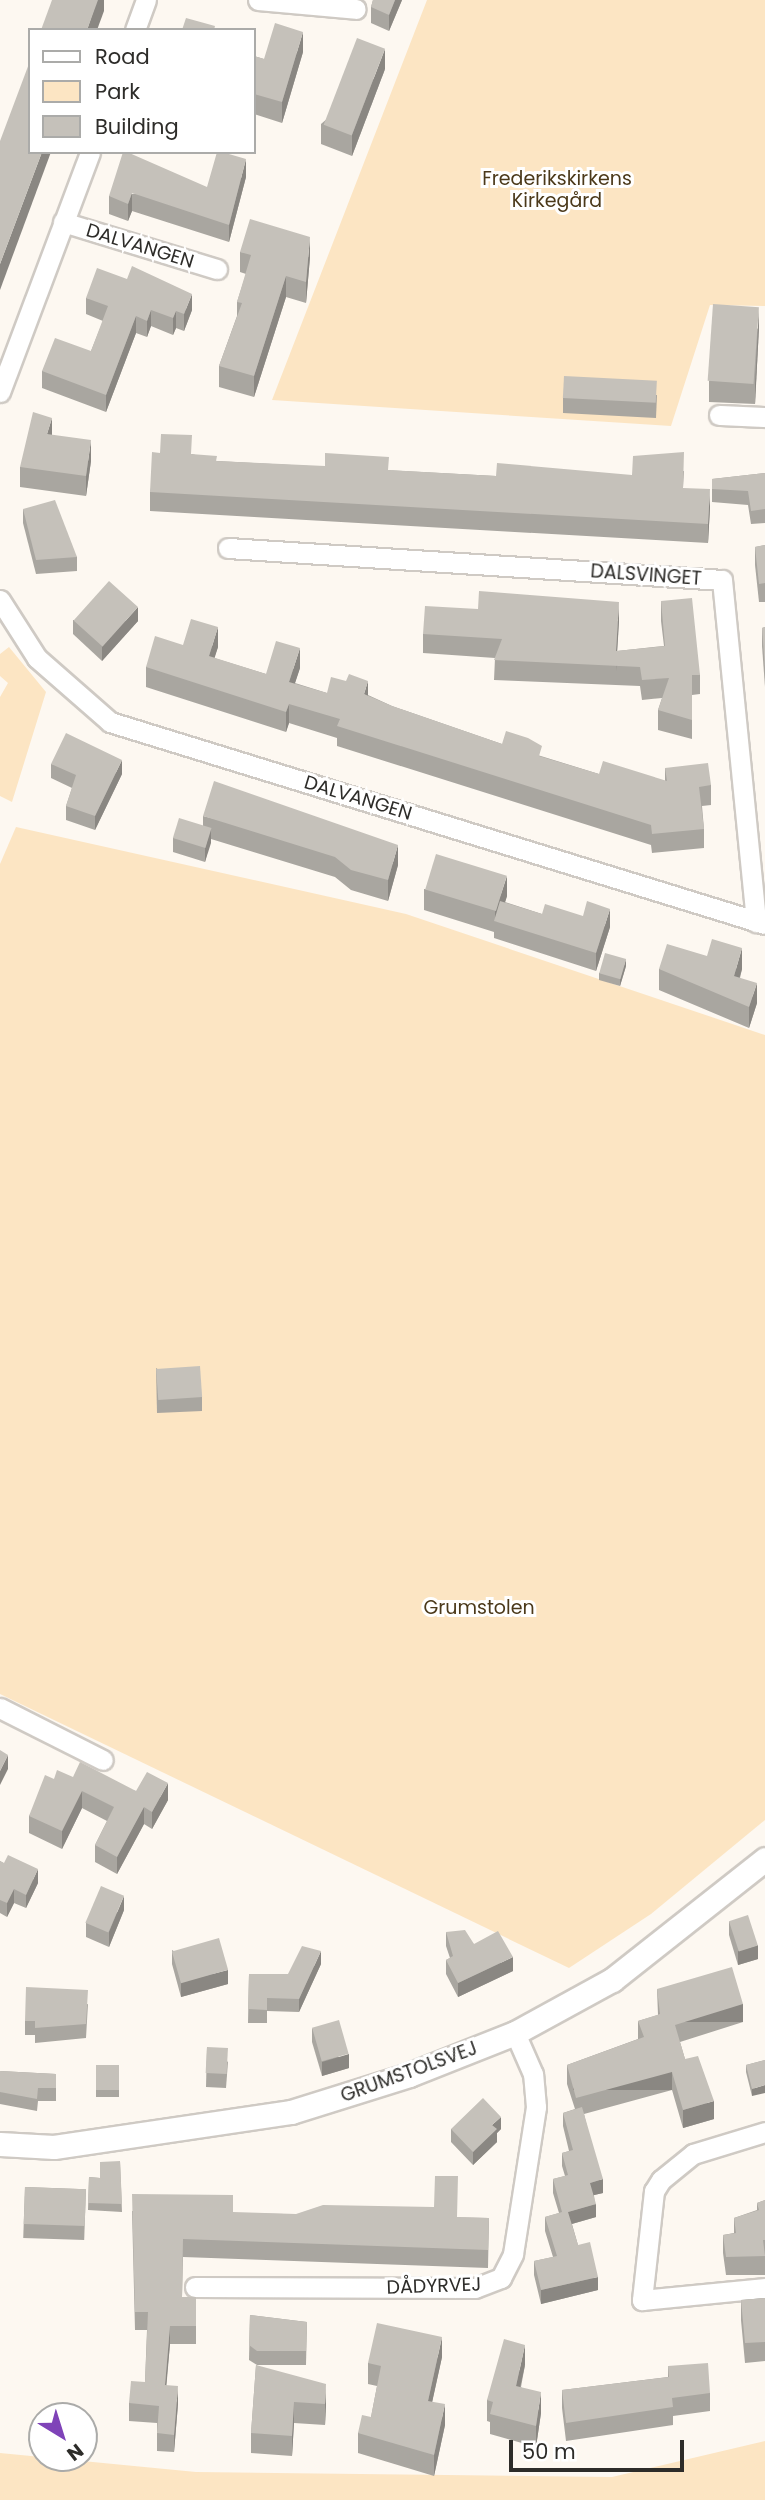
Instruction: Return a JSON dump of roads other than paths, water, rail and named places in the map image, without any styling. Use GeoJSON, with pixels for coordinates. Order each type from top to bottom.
{"type":"FeatureCollection","features":[{"type":"Feature","properties":{"kind":"street"},"geometry":{"type":"LineString","coordinates":[[136,28],[146,0]]}},
{"type":"Feature","properties":{"kind":"street"},"geometry":{"type":"LineString","coordinates":[[258,0],[356,9]]}},
{"type":"Feature","properties":{"kind":"street","name":"DALVANGEN"},"geometry":{"type":"LineString","coordinates":[[0,391],[89,154]]}},
{"type":"Feature","properties":{"kind":"street","name":"DALVANGEN"},"geometry":{"type":"LineString","coordinates":[[63,222],[217,269]]}},
{"type":"Feature","properties":{"kind":"street"},"geometry":{"type":"LineString","coordinates":[[719,415],[765,417]]}},
{"type":"Feature","properties":{"kind":"street","name":"DALSVINGET"},"geometry":{"type":"LineString","coordinates":[[228,548],[722,580],[760,923]]}},
{"type":"Feature","properties":{"kind":"street","name":"DALVANGEN"},"geometry":{"type":"LineString","coordinates":[[0,600],[37,658],[110,722],[760,923]]}},
{"type":"Feature","properties":{"kind":"street"},"geometry":{"type":"LineString","coordinates":[[0,1708],[103,1760]]}},
{"type":"Feature","properties":{"kind":"street","name":"GRUMSTOLSVEJ"},"geometry":{"type":"LineString","coordinates":[[0,2144],[54,2147],[291,2112],[515,2033],[612,1980],[765,1860]]}},
{"type":"Feature","properties":{"kind":"street","name":"DÅDYRVEJ"},"geometry":{"type":"LineString","coordinates":[[195,2287],[475,2288],[501,2278],[513,2254],[536,2107],[533,2074],[515,2033]]}},
{"type":"Feature","properties":{"kind":"street"},"geometry":{"type":"LineString","coordinates":[[765,2132],[693,2154],[661,2180],[654,2192],[642,2300],[765,2288]]}},
{"type":"Feature","properties":{"kind":"park label","name":"Frederikskirkens Kirkegård"},"geometry":{"type":"Point","coordinates":[557,190]}},
{"type":"Feature","properties":{"kind":"park label","name":"Grumstolen"},"geometry":{"type":"Point","coordinates":[479,1608]}}]}
